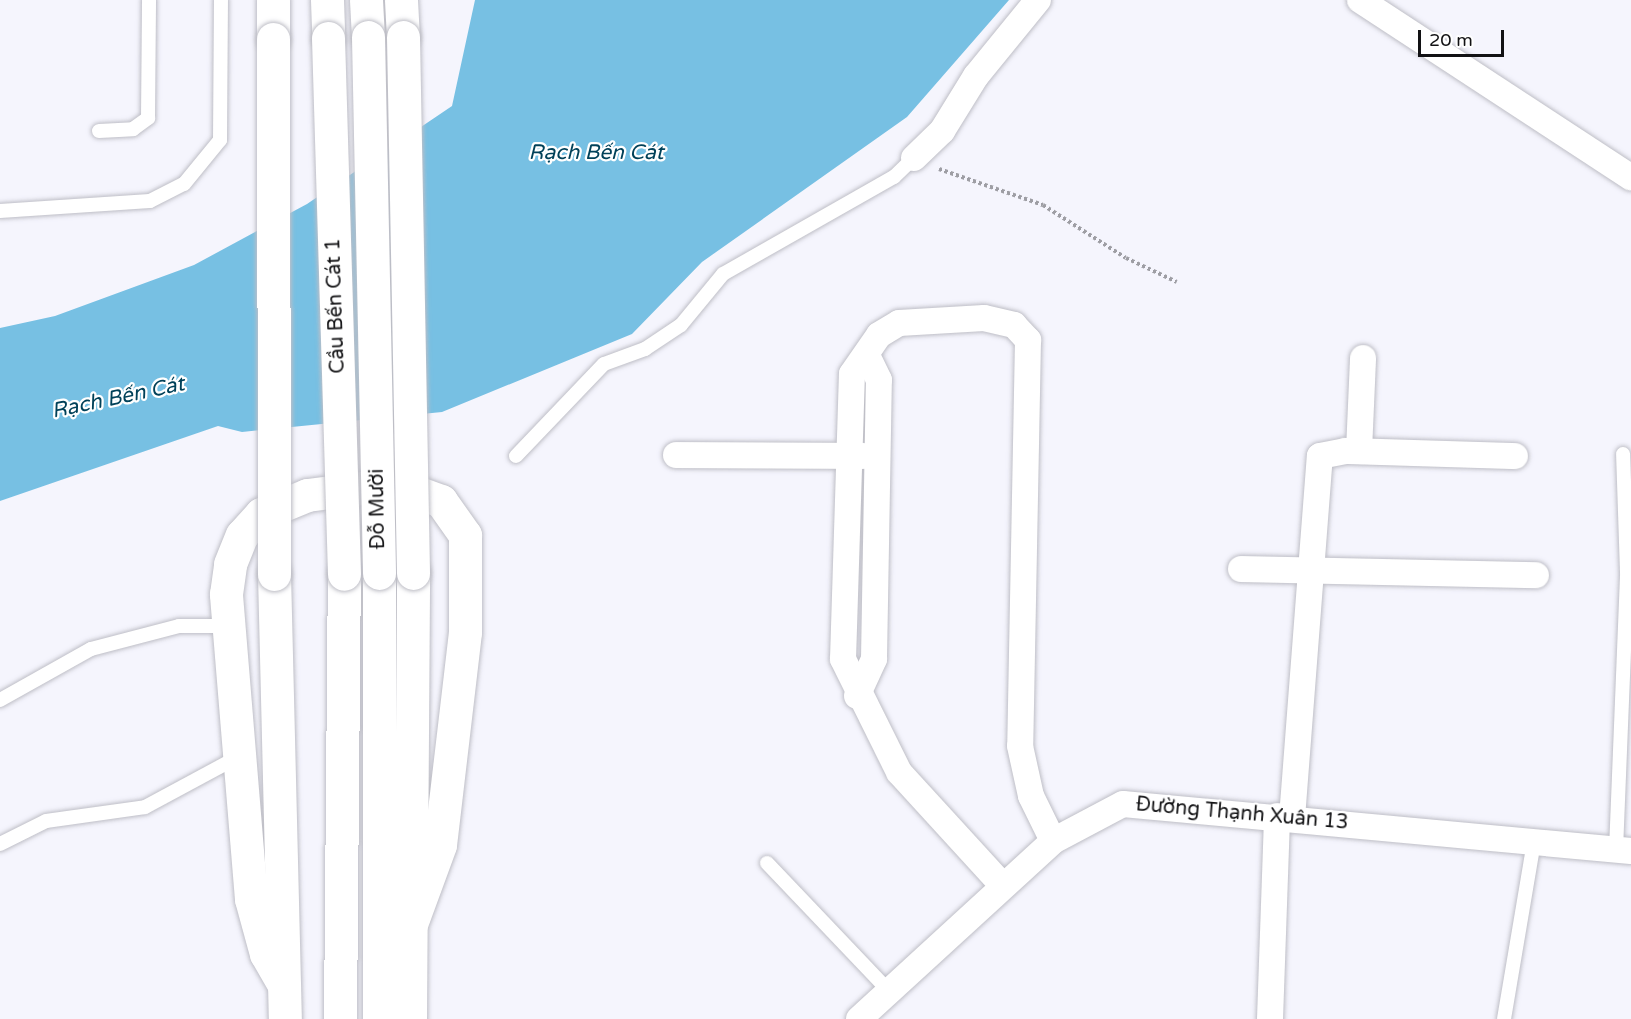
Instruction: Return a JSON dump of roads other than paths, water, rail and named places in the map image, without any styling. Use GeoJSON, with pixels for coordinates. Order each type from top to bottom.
{"type":"FeatureCollection","features":[{"type":"Feature","properties":{"kind":"highway"},"geometry":{"type":"LineString","coordinates":[[273,0],[274,574],[285,1019]]}},
{"type":"Feature","properties":{"kind":"highway","name":"Cầu Bến Cát 1"},"geometry":{"type":"LineString","coordinates":[[327,0],[344,574],[340,1019]]}},
{"type":"Feature","properties":{"kind":"highway","name":"Đỗ Mười"},"geometry":{"type":"LineString","coordinates":[[366,0],[379,573],[379,1019]]}},
{"type":"Feature","properties":{"kind":"highway","name":"Đỗ Mười"},"geometry":{"type":"LineString","coordinates":[[401,0],[413,573],[410,1019]]}},
{"type":"Feature","properties":{"kind":"highway"},"geometry":{"type":"LineString","coordinates":[[284,985],[256,926],[236,758],[226,626],[230,564],[242,535],[261,514],[307,495],[394,484],[441,501],[455,516],[468,566],[456,710],[440,845],[410,927]]}},
{"type":"Feature","properties":{"kind":"street"},"geometry":{"type":"LineString","coordinates":[[914,158],[942,131],[976,76],[1038,0]]}},
{"type":"Feature","properties":{"kind":"street"},"geometry":{"type":"LineString","coordinates":[[1360,0],[1631,177]]}},
{"type":"Feature","properties":{"kind":"street"},"geometry":{"type":"LineString","coordinates":[[1004,886],[899,772],[857,696],[843,659],[847,456],[852,374],[868,357],[879,335],[899,323],[918,320],[984,318],[1014,325],[1028,340],[1020,746],[1030,796],[1053,841]]}},
{"type":"Feature","properties":{"kind":"street"},"geometry":{"type":"LineString","coordinates":[[857,696],[874,659],[879,380],[868,357]]}},
{"type":"Feature","properties":{"kind":"street"},"geometry":{"type":"LineString","coordinates":[[1359,451],[1363,358]]}},
{"type":"Feature","properties":{"kind":"street"},"geometry":{"type":"LineString","coordinates":[[1270,1019],[1285,817],[1320,456],[1359,451],[1515,456]]}},
{"type":"Feature","properties":{"kind":"street"},"geometry":{"type":"LineString","coordinates":[[676,455],[876,456]]}},
{"type":"Feature","properties":{"kind":"street"},"geometry":{"type":"LineString","coordinates":[[1241,569],[1536,575]]}},
{"type":"Feature","properties":{"kind":"street","name":"Đường Thạnh Xuân 13"},"geometry":{"type":"LineString","coordinates":[[859,1019],[1053,841],[1123,804],[1285,817],[1624,850]]}},
{"type":"Feature","properties":{"kind":"lane"},"geometry":{"type":"LineString","coordinates":[[99,131],[133,129],[148,118],[149,0]]}},
{"type":"Feature","properties":{"kind":"lane"},"geometry":{"type":"LineString","coordinates":[[0,211],[150,201],[184,184],[220,140],[220,0]]}},
{"type":"Feature","properties":{"kind":"lane"},"geometry":{"type":"LineString","coordinates":[[516,456],[604,364],[645,349],[681,325],[723,274],[894,177],[914,158]]}},
{"type":"Feature","properties":{"kind":"lane"},"geometry":{"type":"LineString","coordinates":[[1623,454],[1627,572],[1624,850]]}},
{"type":"Feature","properties":{"kind":"lane"},"geometry":{"type":"LineString","coordinates":[[0,700],[102,645],[179,626],[226,626]]}},
{"type":"Feature","properties":{"kind":"lane"},"geometry":{"type":"LineString","coordinates":[[0,844],[46,821],[145,807],[236,758]]}},
{"type":"Feature","properties":{"kind":"lane"},"geometry":{"type":"LineString","coordinates":[[1504,1019],[1534,842]]}},
{"type":"Feature","properties":{"kind":"lane"},"geometry":{"type":"LineString","coordinates":[[767,863],[889,992]]}},
{"type":"Feature","properties":{"kind":"water","name":"Rạch Bến Cát"},"geometry":{"type":"Polygon","coordinates":[[[475,0],[1009,0],[907,117],[702,262],[632,334],[442,412],[242,432],[218,426],[0,501],[0,328],[55,316],[194,265],[307,204],[452,106],[475,0]]]}}]}
